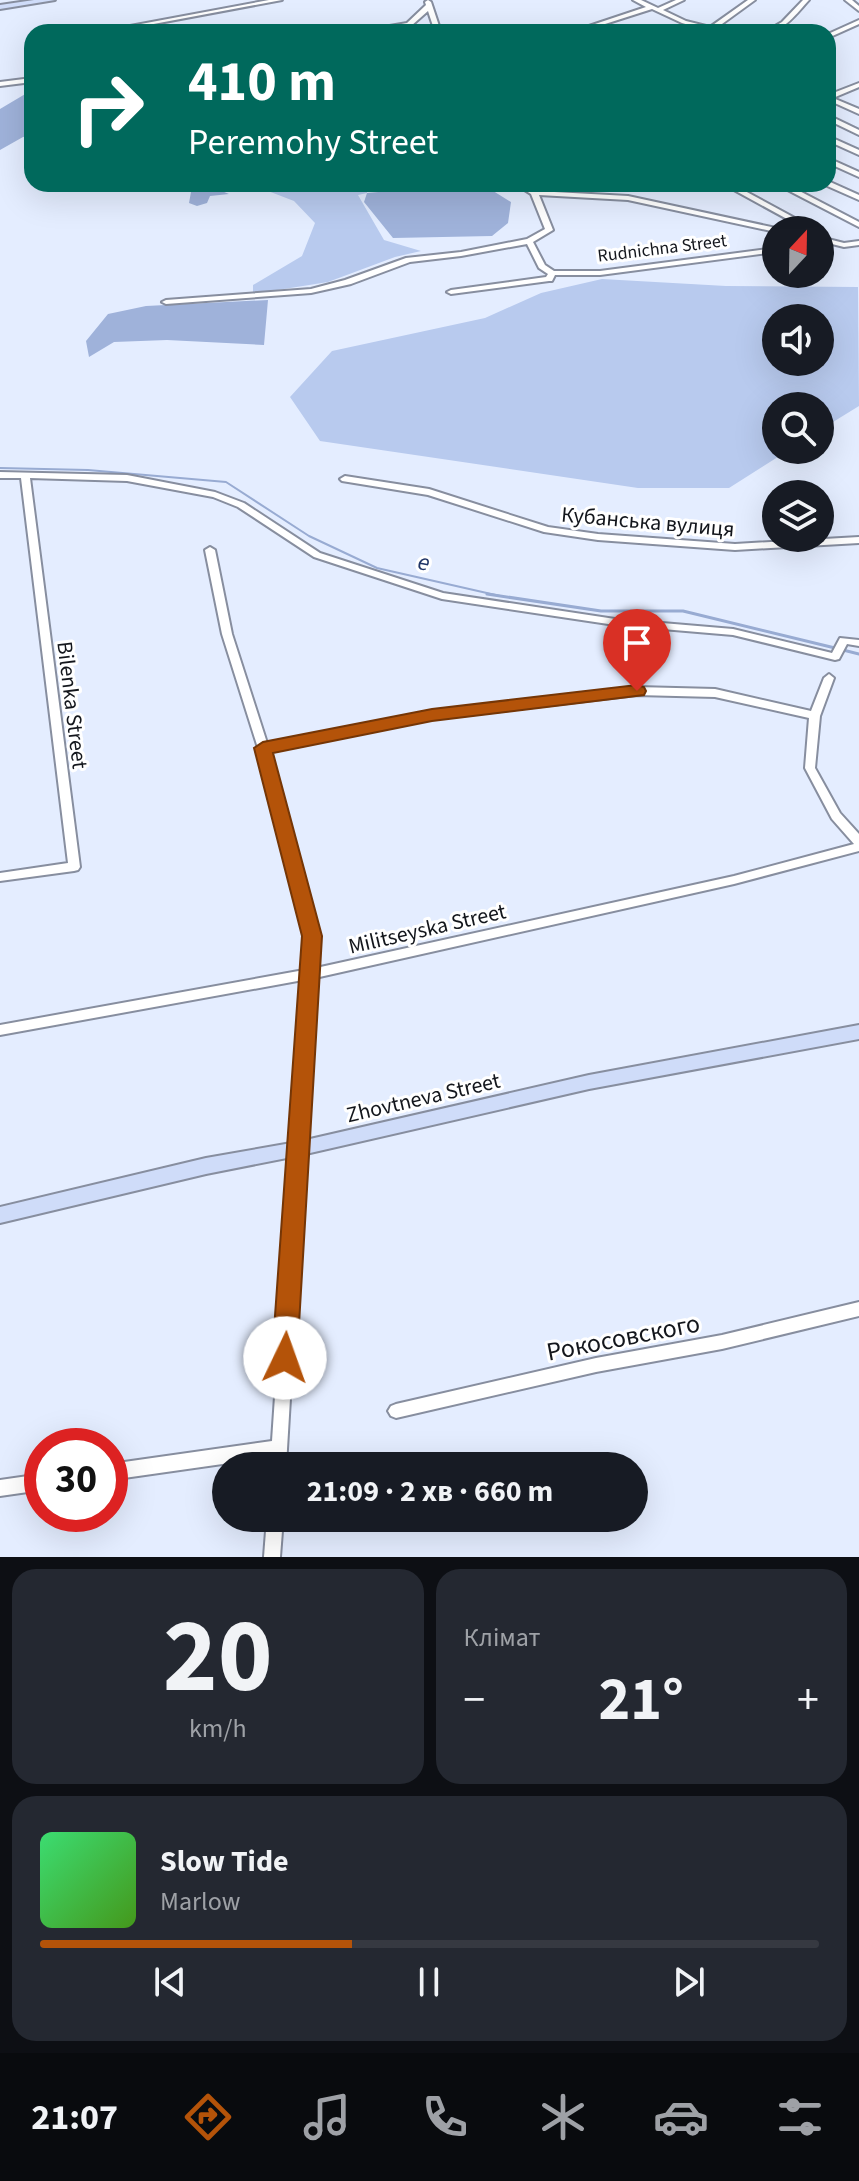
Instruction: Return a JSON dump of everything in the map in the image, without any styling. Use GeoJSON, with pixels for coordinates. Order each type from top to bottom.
{"type":"FeatureCollection","features":[{"type":"Feature","properties":{"kind":"main road"},"geometry":{"type":"LineString","coordinates":[[0,7],[51,0]]}},
{"type":"Feature","properties":{"kind":"main road","name":"Zhovtneva Street"},"geometry":{"type":"LineString","coordinates":[[0,1215],[206,1166],[297,1149],[589,1082],[859,1032]]}},
{"type":"Feature","properties":{"kind":"street"},"geometry":{"type":"LineString","coordinates":[[146,24],[279,0]]}},
{"type":"Feature","properties":{"kind":"street"},"geometry":{"type":"LineString","coordinates":[[636,0],[690,24]]}},
{"type":"Feature","properties":{"kind":"street"},"geometry":{"type":"LineString","coordinates":[[603,24],[681,0]]}},
{"type":"Feature","properties":{"kind":"street"},"geometry":{"type":"LineString","coordinates":[[718,24],[752,0]]}},
{"type":"Feature","properties":{"kind":"street"},"geometry":{"type":"LineString","coordinates":[[782,24],[806,0]]}},
{"type":"Feature","properties":{"kind":"street"},"geometry":{"type":"LineString","coordinates":[[848,0],[859,9]]}},
{"type":"Feature","properties":{"kind":"street"},"geometry":{"type":"LineString","coordinates":[[411,24],[428,3]]}},
{"type":"Feature","properties":{"kind":"street"},"geometry":{"type":"LineString","coordinates":[[428,3],[435,24]]}},
{"type":"Feature","properties":{"kind":"street"},"geometry":{"type":"LineString","coordinates":[[836,32],[859,22]]}},
{"type":"Feature","properties":{"kind":"street"},"geometry":{"type":"LineString","coordinates":[[0,84],[24,81]]}},
{"type":"Feature","properties":{"kind":"street"},"geometry":{"type":"LineString","coordinates":[[836,94],[859,85]]}},
{"type":"Feature","properties":{"kind":"street"},"geometry":{"type":"LineString","coordinates":[[850,89],[859,93]]}},
{"type":"Feature","properties":{"kind":"street"},"geometry":{"type":"LineString","coordinates":[[836,101],[859,112]]}},
{"type":"Feature","properties":{"kind":"street"},"geometry":{"type":"LineString","coordinates":[[836,121],[858,131]]}},
{"type":"Feature","properties":{"kind":"street"},"geometry":{"type":"LineString","coordinates":[[836,139],[858,131]]}},
{"type":"Feature","properties":{"kind":"street"},"geometry":{"type":"LineString","coordinates":[[836,143],[859,153]]}},
{"type":"Feature","properties":{"kind":"street"},"geometry":{"type":"LineString","coordinates":[[836,164],[859,175]]}},
{"type":"Feature","properties":{"kind":"street"},"geometry":{"type":"LineString","coordinates":[[836,187],[859,198]]}},
{"type":"Feature","properties":{"kind":"street"},"geometry":{"type":"LineString","coordinates":[[742,192],[787,216]]}},
{"type":"Feature","properties":{"kind":"street"},"geometry":{"type":"LineString","coordinates":[[795,192],[859,225]]}},
{"type":"Feature","properties":{"kind":"street"},"geometry":{"type":"LineString","coordinates":[[166,302],[311,291],[348,282],[409,260],[470,253],[529,241],[549,230],[534,193]]}},
{"type":"Feature","properties":{"kind":"street","name":"Rudnichna Street"},"geometry":{"type":"LineString","coordinates":[[534,193],[628,198],[762,227]]}},
{"type":"Feature","properties":{"kind":"street"},"geometry":{"type":"LineString","coordinates":[[529,241],[534,254],[552,273]]}},
{"type":"Feature","properties":{"kind":"street"},"geometry":{"type":"LineString","coordinates":[[834,242],[844,245],[859,243]]}},
{"type":"Feature","properties":{"kind":"street","name":"Rudnichna Street"},"geometry":{"type":"LineString","coordinates":[[451,292],[549,279],[552,273],[600,273],[762,252]]}},
{"type":"Feature","properties":{"kind":"street"},"geometry":{"type":"LineString","coordinates":[[0,475],[127,478],[215,495],[241,505],[317,555],[442,596],[615,622],[733,632],[835,657],[844,640],[859,643]]}},
{"type":"Feature","properties":{"kind":"street","name":"Bilenka Street"},"geometry":{"type":"LineString","coordinates":[[0,877],[74,867],[25,475]]}},
{"type":"Feature","properties":{"kind":"street","name":"Кубанська вулиця"},"geometry":{"type":"LineString","coordinates":[[345,479],[429,492],[547,530],[598,537],[735,547],[802,545],[823,539],[859,540]]}},
{"type":"Feature","properties":{"kind":"street"},"geometry":{"type":"LineString","coordinates":[[210,550],[227,634],[263,748],[312,936],[279,1452]]}},
{"type":"Feature","properties":{"kind":"street"},"geometry":{"type":"LineString","coordinates":[[829,678],[815,716],[810,768],[814,781],[836,816],[859,845]]}},
{"type":"Feature","properties":{"kind":"street"},"geometry":{"type":"LineString","coordinates":[[263,748],[432,715],[637,691],[715,693],[815,716]]}},
{"type":"Feature","properties":{"kind":"street","name":"Militseyska Street"},"geometry":{"type":"LineString","coordinates":[[0,1030],[310,974],[734,880],[859,845]]}},
{"type":"Feature","properties":{"kind":"street","name":"Рокосовского"},"geometry":{"type":"LineString","coordinates":[[396,1411],[596,1365],[722,1342],[859,1309]]}},
{"type":"Feature","properties":{"kind":"street"},"geometry":{"type":"LineString","coordinates":[[128,1469],[279,1448]]}},
{"type":"Feature","properties":{"kind":"street"},"geometry":{"type":"LineString","coordinates":[[0,1488],[24,1485]]}},
{"type":"Feature","properties":{"kind":"street"},"geometry":{"type":"LineString","coordinates":[[272,1557],[274,1532]]}},
{"type":"Feature","properties":{"kind":"shaded area"},"geometry":{"type":"Polygon","coordinates":[[[24,95],[24,137],[0,150],[0,109],[24,95]]]}},
{"type":"Feature","properties":{"kind":"shaded area"},"geometry":{"type":"Polygon","coordinates":[[[191,192],[229,194],[210,196],[207,203],[197,206],[189,203],[191,192]]]}},
{"type":"Feature","properties":{"kind":"shaded area"},"geometry":{"type":"Polygon","coordinates":[[[271,192],[367,192],[358,195],[384,240],[421,251],[395,257],[328,282],[253,294],[253,285],[302,256],[315,223],[294,201],[271,192]]]}},
{"type":"Feature","properties":{"kind":"shaded area"},"geometry":{"type":"Polygon","coordinates":[[[495,192],[511,202],[508,223],[492,236],[393,238],[364,202],[367,193],[495,192]]]}},
{"type":"Feature","properties":{"kind":"shaded area"},"geometry":{"type":"Polygon","coordinates":[[[602,279],[762,288],[858,287],[859,406],[834,421],[834,392],[762,392],[762,464],[767,464],[729,488],[638,488],[320,441],[290,397],[332,351],[485,318],[541,293],[602,279]]]}},
{"type":"Feature","properties":{"kind":"shaded area"},"geometry":{"type":"Polygon","coordinates":[[[268,300],[264,345],[167,340],[114,342],[89,357],[86,341],[108,314],[146,306],[268,300]]]}},
{"type":"Feature","properties":{"kind":"waterway","name":"e"},"geometry":{"type":"LineString","coordinates":[[0,468],[88,470],[226,482],[309,536],[377,568],[499,596]]}},
{"type":"Feature","properties":{"kind":"waterway","name":"e"},"geometry":{"type":"LineString","coordinates":[[487,594],[499,596]]}},
{"type":"Feature","properties":{"kind":"waterway","name":"e"},"geometry":{"type":"LineString","coordinates":[[499,596],[601,611],[683,611],[835,648]]}},
{"type":"Feature","properties":{"kind":"waterway","name":"e"},"geometry":{"type":"LineString","coordinates":[[843,650],[859,654]]}},
{"type":"Feature","properties":{"kind":"route"},"geometry":{"type":"LineString","coordinates":[[285,1358],[312,936],[263,748],[432,715],[637,691]]}}]}
